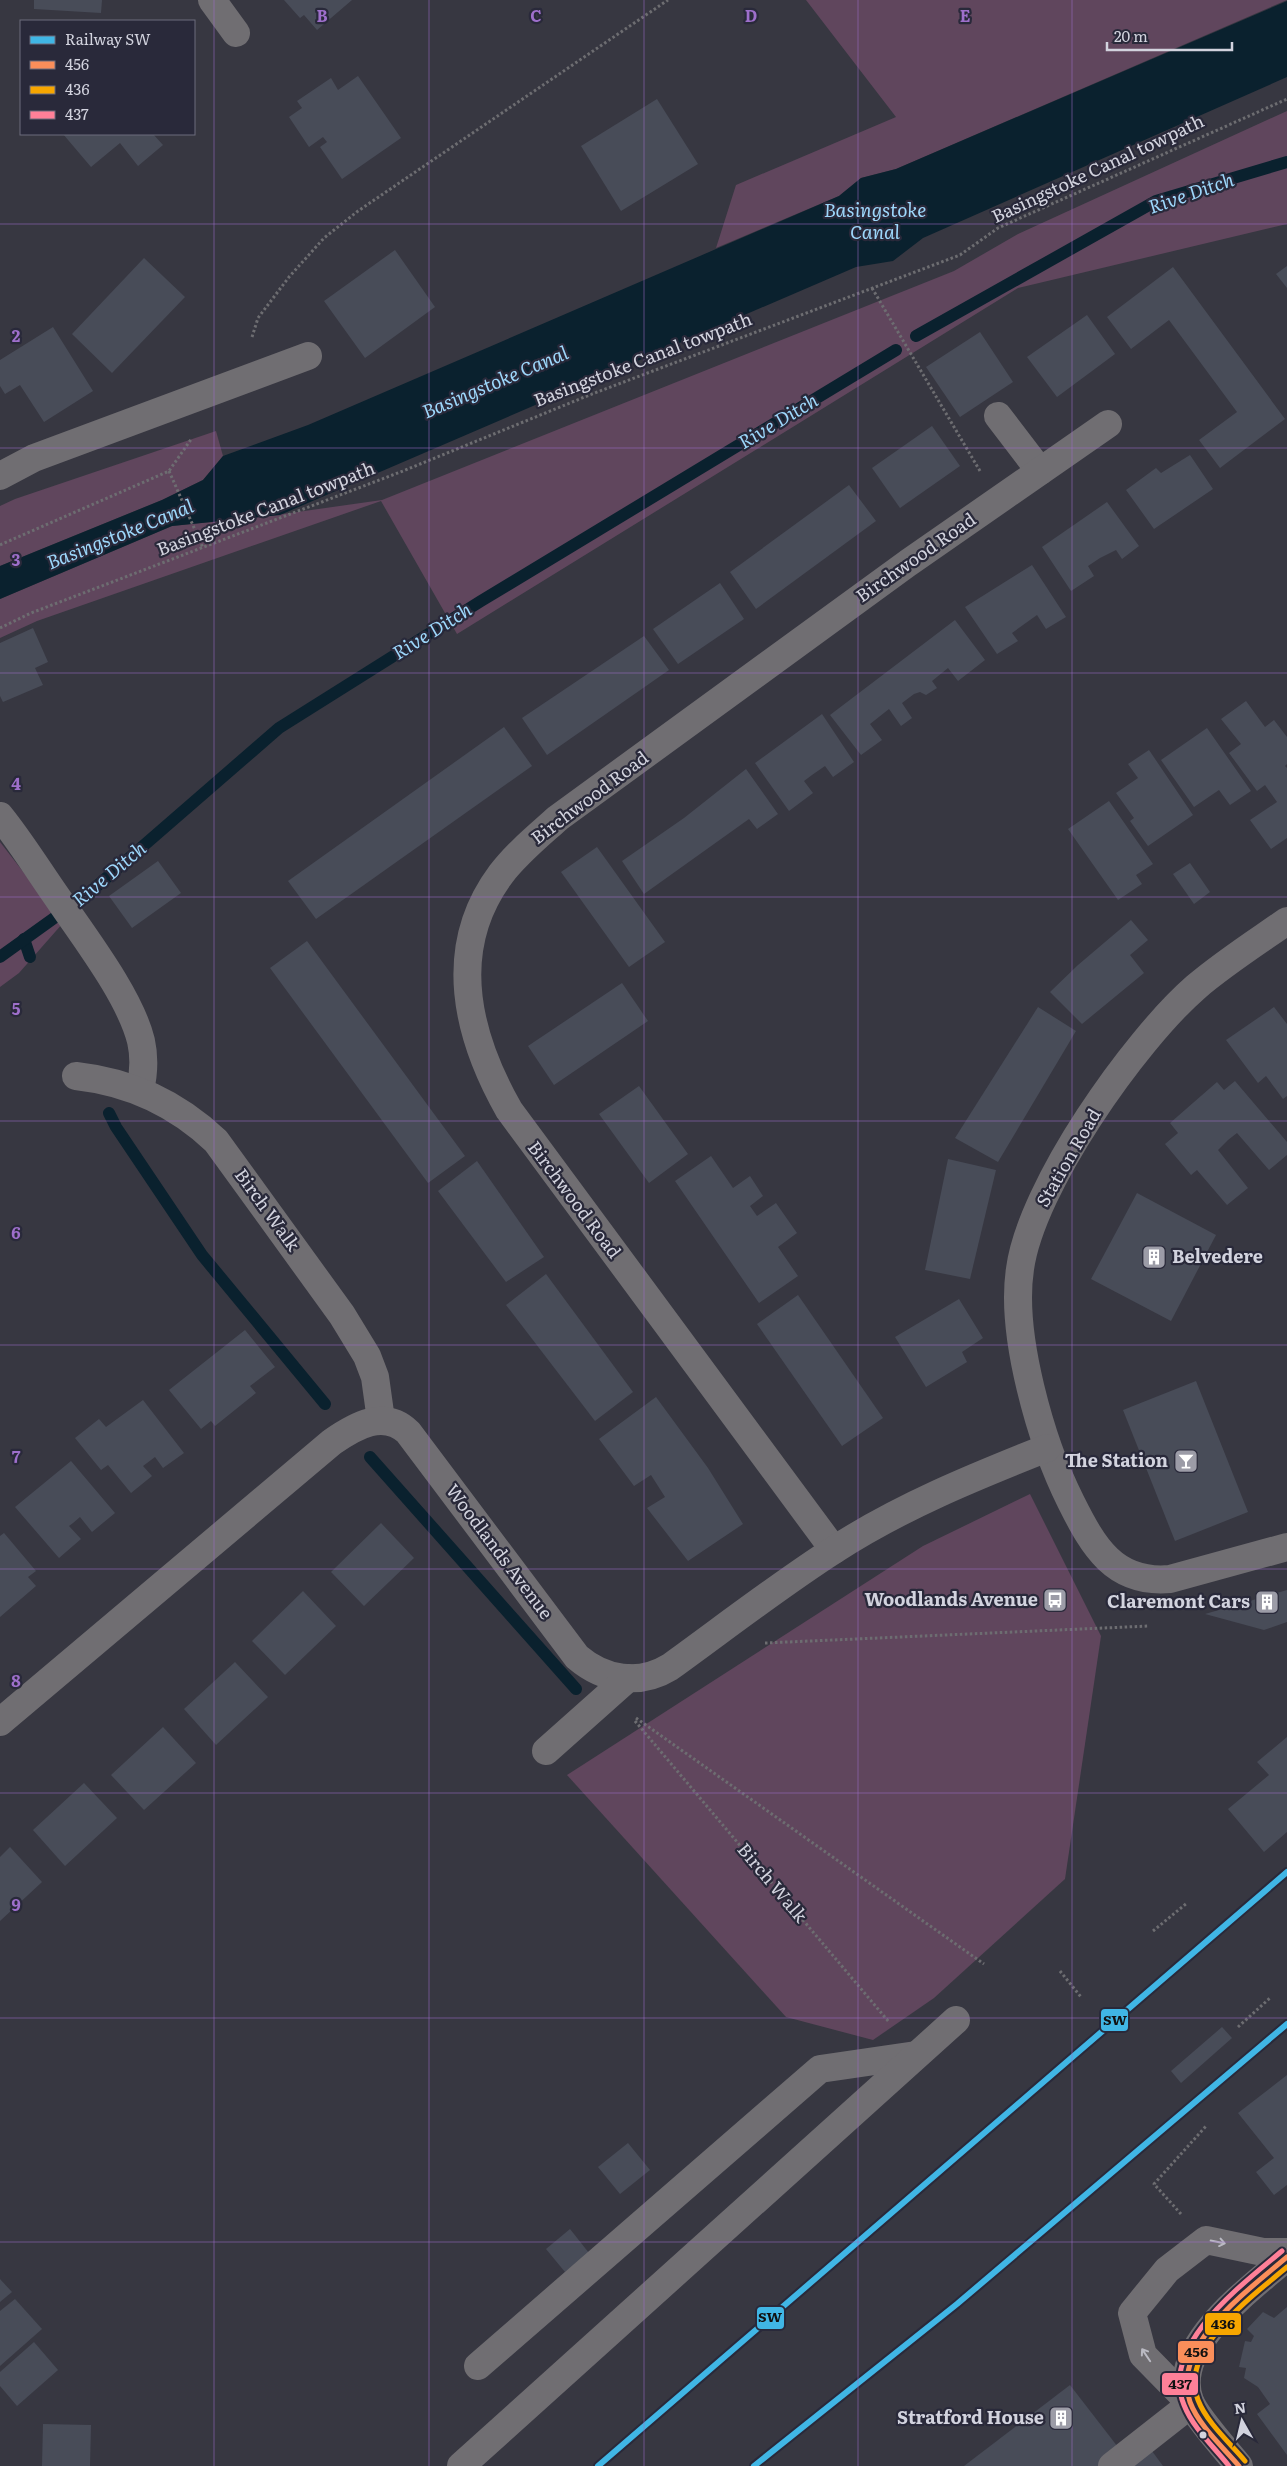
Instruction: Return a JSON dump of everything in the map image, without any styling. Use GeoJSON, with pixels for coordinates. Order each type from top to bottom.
{"type":"FeatureCollection","features":[{"type":"Feature","properties":{"kind":"street"},"geometry":{"type":"LineString","coordinates":[[212,0],[236,33]]}},
{"type":"Feature","properties":{"kind":"street"},"geometry":{"type":"LineString","coordinates":[[0,476],[34,458],[308,356]]}},
{"type":"Feature","properties":{"kind":"street"},"geometry":{"type":"LineString","coordinates":[[998,416],[1040,471]]}},
{"type":"Feature","properties":{"kind":"street","name":"Birchwood Road"},"geometry":{"type":"LineString","coordinates":[[834,1550],[509,1110],[486,1063],[475,1035],[468,1002],[469,950],[483,904],[500,875],[532,840],[558,818],[1108,424]]}},
{"type":"Feature","properties":{"kind":"street"},"geometry":{"type":"LineString","coordinates":[[0,816],[66,909],[133,1016],[141,1041],[145,1068],[140,1090]]}},
{"type":"Feature","properties":{"kind":"street","name":"Station Road"},"geometry":{"type":"LineString","coordinates":[[1287,921],[1197,986],[1152,1031],[1102,1100],[1050,1186],[1027,1241],[1020,1268],[1018,1293],[1021,1344],[1047,1448],[1076,1512],[1104,1557],[1124,1572],[1147,1580],[1170,1579],[1287,1546]]}},
{"type":"Feature","properties":{"kind":"street","name":"Birch Walk"},"geometry":{"type":"LineString","coordinates":[[76,1076],[106,1079],[140,1090],[198,1124],[216,1142],[259,1198],[342,1315],[367,1356],[376,1384],[381,1420]]}},
{"type":"Feature","properties":{"kind":"street"},"geometry":{"type":"LineString","coordinates":[[0,1722],[332,1442],[360,1425],[381,1420]]}},
{"type":"Feature","properties":{"kind":"street","name":"Woodlands Avenue"},"geometry":{"type":"LineString","coordinates":[[381,1420],[398,1423],[408,1432],[577,1657],[590,1668],[603,1674],[628,1678],[646,1678],[670,1667],[834,1550],[922,1501],[1047,1448]]}},
{"type":"Feature","properties":{"kind":"street"},"geometry":{"type":"LineString","coordinates":[[546,1751],[628,1678]]}},
{"type":"Feature","properties":{"kind":"street"},"geometry":{"type":"LineString","coordinates":[[461,2466],[956,2020]]}},
{"type":"Feature","properties":{"kind":"street"},"geometry":{"type":"LineString","coordinates":[[478,2366],[820,2069],[916,2055]]}},
{"type":"Feature","properties":{"kind":"street"},"geometry":{"type":"LineString","coordinates":[[1239,2466],[1191,2404],[1143,2355],[1132,2313],[1167,2270],[1206,2240],[1263,2252],[1287,2252]]}},
{"type":"Feature","properties":{"kind":"street"},"geometry":{"type":"LineString","coordinates":[[1191,2404],[1185,2385],[1192,2356],[1207,2333],[1225,2313],[1287,2257]]}},
{"type":"Feature","properties":{"kind":"street"},"geometry":{"type":"LineString","coordinates":[[1112,2466],[1191,2404]]}},
{"type":"Feature","properties":{"kind":"path"},"geometry":{"type":"LineString","coordinates":[[231,384],[248,353],[258,318],[289,277],[324,238],[358,211],[668,0]]}},
{"type":"Feature","properties":{"kind":"path","name":"Basingstoke Canal towpath"},"geometry":{"type":"LineString","coordinates":[[0,628],[31,613],[203,548],[601,390],[960,255],[998,228],[1287,99]]}},
{"type":"Feature","properties":{"kind":"path"},"geometry":{"type":"LineString","coordinates":[[872,288],[998,501]]}},
{"type":"Feature","properties":{"kind":"path"},"geometry":{"type":"LineString","coordinates":[[0,545],[169,471],[196,432]]}},
{"type":"Feature","properties":{"kind":"path"},"geometry":{"type":"LineString","coordinates":[[169,471],[203,548]]}},
{"type":"Feature","properties":{"kind":"path"},"geometry":{"type":"LineString","coordinates":[[762,1643],[1149,1626]]}},
{"type":"Feature","properties":{"kind":"path","name":"Birch Walk"},"geometry":{"type":"LineString","coordinates":[[916,2055],[635,1719],[984,1964]]}},
{"type":"Feature","properties":{"kind":"path"},"geometry":{"type":"LineString","coordinates":[[1153,1931],[1187,1903]]}},
{"type":"Feature","properties":{"kind":"path"},"geometry":{"type":"LineString","coordinates":[[1060,1971],[1081,1997]]}},
{"type":"Feature","properties":{"kind":"path"},"geometry":{"type":"LineString","coordinates":[[1238,2028],[1270,1998]]}},
{"type":"Feature","properties":{"kind":"path"},"geometry":{"type":"LineString","coordinates":[[1154,2184],[1207,2125]]}},
{"type":"Feature","properties":{"kind":"shaded area"},"geometry":{"type":"Polygon","coordinates":[[[806,0],[1287,0],[896,169],[861,178],[839,196],[716,248],[736,185],[896,117],[806,0]]]}},
{"type":"Feature","properties":{"kind":"shaded area"},"geometry":{"type":"Polygon","coordinates":[[[1287,111],[1287,224],[1018,288],[457,634],[381,501],[37,621],[0,638],[0,599],[172,526],[269,516],[382,500],[954,271],[1018,234],[1287,111]]]}},
{"type":"Feature","properties":{"kind":"shaded area"},"geometry":{"type":"Polygon","coordinates":[[[216,431],[223,456],[203,480],[162,500],[0,566],[0,506],[15,499],[216,431]]]}},
{"type":"Feature","properties":{"kind":"shaded area"},"geometry":{"type":"Polygon","coordinates":[[[0,842],[63,923],[19,973],[0,987],[0,842]]]}},
{"type":"Feature","properties":{"kind":"shaded area"},"geometry":{"type":"Polygon","coordinates":[[[1030,1494],[1101,1636],[1065,1879],[934,1998],[873,2040],[786,2017],[567,1775],[923,1546],[1030,1494]]]}},
{"type":"Feature","properties":{"kind":"water","name":"Basingstoke Canal"},"geometry":{"type":"Polygon","coordinates":[[[1287,1],[1287,77],[923,238],[893,261],[856,267],[280,515],[172,526],[0,599],[0,566],[162,500],[203,480],[223,456],[308,425],[839,196],[861,178],[896,169],[1287,1]]]}},
{"type":"Feature","properties":{"kind":"building"},"geometry":{"type":"Polygon","coordinates":[[[34,0],[102,0],[101,13],[34,9],[34,0]]]}},
{"type":"Feature","properties":{"kind":"building"},"geometry":{"type":"Polygon","coordinates":[[[284,0],[352,0],[317,30],[304,15],[300,18],[284,0]]]}},
{"type":"Feature","properties":{"kind":"building"},"geometry":{"type":"Polygon","coordinates":[[[358,76],[401,138],[342,179],[320,147],[327,142],[323,137],[309,147],[289,117],[302,108],[297,101],[331,78],[338,90],[358,76]]]}},
{"type":"Feature","properties":{"kind":"building"},"geometry":{"type":"Polygon","coordinates":[[[657,99],[698,164],[621,211],[581,146],[657,99]]]}},
{"type":"Feature","properties":{"kind":"building"},"geometry":{"type":"Polygon","coordinates":[[[64,135],[154,135],[163,145],[138,166],[120,143],[91,167],[64,135]]]}},
{"type":"Feature","properties":{"kind":"building"},"geometry":{"type":"Polygon","coordinates":[[[395,250],[435,307],[365,358],[324,301],[395,250]]]}},
{"type":"Feature","properties":{"kind":"building"},"geometry":{"type":"Polygon","coordinates":[[[144,258],[185,297],[112,373],[72,334],[144,258]]]}},
{"type":"Feature","properties":{"kind":"building"},"geometry":{"type":"Polygon","coordinates":[[[1287,266],[1287,288],[1276,274],[1287,266]]]}},
{"type":"Feature","properties":{"kind":"building"},"geometry":{"type":"Polygon","coordinates":[[[1173,267],[1285,419],[1220,468],[1199,440],[1237,412],[1169,320],[1131,349],[1107,317],[1173,267]]]}},
{"type":"Feature","properties":{"kind":"building"},"geometry":{"type":"Polygon","coordinates":[[[1087,315],[1115,354],[1057,397],[1027,357],[1087,315]]]}},
{"type":"Feature","properties":{"kind":"building"},"geometry":{"type":"Polygon","coordinates":[[[53,327],[93,391],[44,422],[20,385],[5,394],[0,386],[0,360],[53,327]]]}},
{"type":"Feature","properties":{"kind":"building"},"geometry":{"type":"Polygon","coordinates":[[[980,332],[1013,382],[960,417],[926,367],[980,332]]]}},
{"type":"Feature","properties":{"kind":"building"},"geometry":{"type":"Polygon","coordinates":[[[932,426],[960,466],[900,508],[872,468],[932,426]]]}},
{"type":"Feature","properties":{"kind":"building"},"geometry":{"type":"Polygon","coordinates":[[[1190,455],[1213,489],[1154,529],[1126,490],[1156,468],[1161,473],[1190,455]]]}},
{"type":"Feature","properties":{"kind":"building"},"geometry":{"type":"Polygon","coordinates":[[[849,485],[876,521],[756,609],[730,572],[849,485]]]}},
{"type":"Feature","properties":{"kind":"building"},"geometry":{"type":"Polygon","coordinates":[[[1107,502],[1139,546],[1122,559],[1116,550],[1100,558],[1088,566],[1094,576],[1071,591],[1042,547],[1107,502]]]}},
{"type":"Feature","properties":{"kind":"building"},"geometry":{"type":"Polygon","coordinates":[[[1032,565],[1066,617],[1046,629],[1037,615],[1012,633],[1018,641],[997,654],[965,607],[1032,565]]]}},
{"type":"Feature","properties":{"kind":"building"},"geometry":{"type":"Polygon","coordinates":[[[720,583],[744,619],[678,664],[653,629],[720,583]]]}},
{"type":"Feature","properties":{"kind":"building"},"geometry":{"type":"Polygon","coordinates":[[[955,620],[985,660],[958,681],[948,668],[932,681],[937,688],[926,695],[920,692],[914,694],[902,703],[912,718],[901,726],[889,709],[870,724],[882,740],[861,755],[830,715],[955,620]]]}},
{"type":"Feature","properties":{"kind":"building"},"geometry":{"type":"Polygon","coordinates":[[[33,628],[48,662],[35,668],[43,685],[3,702],[0,696],[0,643],[33,628]]]}},
{"type":"Feature","properties":{"kind":"building"},"geometry":{"type":"Polygon","coordinates":[[[644,636],[669,670],[547,755],[522,718],[644,636]]]}},
{"type":"Feature","properties":{"kind":"building"},"geometry":{"type":"Polygon","coordinates":[[[1246,701],[1265,727],[1274,720],[1287,737],[1287,764],[1285,766],[1287,768],[1287,838],[1271,849],[1250,820],[1277,802],[1265,785],[1257,791],[1229,753],[1241,744],[1221,719],[1246,701]]]}},
{"type":"Feature","properties":{"kind":"building"},"geometry":{"type":"Polygon","coordinates":[[[822,714],[854,762],[833,777],[825,766],[804,781],[813,793],[789,811],[755,763],[822,714]]]}},
{"type":"Feature","properties":{"kind":"building"},"geometry":{"type":"Polygon","coordinates":[[[504,727],[532,766],[316,919],[288,881],[504,727]]]}},
{"type":"Feature","properties":{"kind":"building"},"geometry":{"type":"Polygon","coordinates":[[[1207,728],[1251,791],[1230,805],[1219,790],[1194,807],[1161,760],[1207,728]]]}},
{"type":"Feature","properties":{"kind":"building"},"geometry":{"type":"Polygon","coordinates":[[[1149,750],[1193,815],[1148,846],[1130,821],[1134,818],[1116,793],[1138,778],[1128,764],[1149,750]]]}},
{"type":"Feature","properties":{"kind":"building"},"geometry":{"type":"Polygon","coordinates":[[[746,769],[778,814],[757,829],[749,819],[644,894],[622,861],[684,818],[746,769]]]}},
{"type":"Feature","properties":{"kind":"building"},"geometry":{"type":"Polygon","coordinates":[[[1109,801],[1153,864],[1136,875],[1142,884],[1118,900],[1068,829],[1109,801]]]}},
{"type":"Feature","properties":{"kind":"building"},"geometry":{"type":"Polygon","coordinates":[[[597,847],[665,942],[629,967],[561,872],[597,847]]]}},
{"type":"Feature","properties":{"kind":"building"},"geometry":{"type":"Polygon","coordinates":[[[158,861],[181,893],[132,928],[109,896],[158,861]]]}},
{"type":"Feature","properties":{"kind":"building"},"geometry":{"type":"Polygon","coordinates":[[[1190,863],[1210,892],[1194,904],[1173,874],[1190,863]]]}},
{"type":"Feature","properties":{"kind":"building"},"geometry":{"type":"Polygon","coordinates":[[[1131,920],[1148,940],[1130,955],[1144,973],[1082,1024],[1050,992],[1078,965],[1131,920]]]}},
{"type":"Feature","properties":{"kind":"building"},"geometry":{"type":"Polygon","coordinates":[[[307,941],[465,1156],[428,1183],[270,968],[307,941]]]}},
{"type":"Feature","properties":{"kind":"building"},"geometry":{"type":"Polygon","coordinates":[[[622,983],[648,1021],[554,1085],[528,1046],[622,983]]]}},
{"type":"Feature","properties":{"kind":"building"},"geometry":{"type":"Polygon","coordinates":[[[1038,1007],[1076,1031],[998,1162],[955,1138],[1038,1007]]]}},
{"type":"Feature","properties":{"kind":"building"},"geometry":{"type":"Polygon","coordinates":[[[1274,1007],[1287,1024],[1287,1096],[1283,1099],[1266,1076],[1258,1083],[1226,1040],[1274,1007]]]}},
{"type":"Feature","properties":{"kind":"building"},"geometry":{"type":"Polygon","coordinates":[[[1235,1081],[1287,1142],[1287,1155],[1269,1170],[1237,1133],[1228,1140],[1218,1150],[1248,1188],[1227,1205],[1197,1170],[1191,1175],[1165,1144],[1178,1133],[1170,1123],[1217,1082],[1224,1090],[1235,1081]]]}},
{"type":"Feature","properties":{"kind":"building"},"geometry":{"type":"Polygon","coordinates":[[[639,1086],[688,1154],[649,1183],[599,1114],[639,1086]]]}},
{"type":"Feature","properties":{"kind":"building"},"geometry":{"type":"Polygon","coordinates":[[[711,1156],[733,1188],[750,1176],[763,1196],[750,1206],[757,1216],[776,1203],[797,1233],[778,1247],[798,1276],[759,1303],[675,1181],[711,1156]]]}},
{"type":"Feature","properties":{"kind":"building"},"geometry":{"type":"Polygon","coordinates":[[[948,1159],[996,1170],[970,1279],[925,1270],[948,1159]]]}},
{"type":"Feature","properties":{"kind":"building"},"geometry":{"type":"Polygon","coordinates":[[[477,1161],[544,1257],[506,1282],[438,1191],[477,1161]]]}},
{"type":"Feature","properties":{"kind":"building","name":"Belvedere"},"geometry":{"type":"Polygon","coordinates":[[[1137,1193],[1216,1235],[1171,1321],[1091,1279],[1137,1193]]]}},
{"type":"Feature","properties":{"kind":"building"},"geometry":{"type":"Polygon","coordinates":[[[546,1274],[633,1392],[595,1421],[506,1305],[546,1274]]]}},
{"type":"Feature","properties":{"kind":"building"},"geometry":{"type":"Polygon","coordinates":[[[798,1295],[883,1418],[842,1446],[757,1324],[798,1295]]]}},
{"type":"Feature","properties":{"kind":"building"},"geometry":{"type":"Polygon","coordinates":[[[959,1299],[983,1338],[962,1352],[967,1362],[926,1387],[895,1337],[959,1299]]]}},
{"type":"Feature","properties":{"kind":"building"},"geometry":{"type":"Polygon","coordinates":[[[245,1330],[275,1367],[250,1386],[256,1393],[215,1426],[211,1421],[201,1429],[169,1390],[245,1330]]]}},
{"type":"Feature","properties":{"kind":"building","name":"The Station"},"geometry":{"type":"Polygon","coordinates":[[[1196,1381],[1248,1512],[1175,1541],[1123,1410],[1196,1381]]]}},
{"type":"Feature","properties":{"kind":"building"},"geometry":{"type":"Polygon","coordinates":[[[656,1397],[708,1468],[743,1524],[688,1561],[647,1508],[665,1497],[651,1475],[634,1486],[599,1439],[656,1397]]]}},
{"type":"Feature","properties":{"kind":"building"},"geometry":{"type":"Polygon","coordinates":[[[143,1400],[184,1453],[163,1468],[155,1457],[143,1466],[152,1476],[131,1493],[108,1465],[101,1470],[75,1438],[99,1419],[106,1427],[143,1400]]]}},
{"type":"Feature","properties":{"kind":"building"},"geometry":{"type":"Polygon","coordinates":[[[71,1461],[115,1513],[92,1532],[80,1517],[69,1526],[81,1539],[59,1558],[15,1507],[71,1461]]]}},
{"type":"Feature","properties":{"kind":"building"},"geometry":{"type":"Polygon","coordinates":[[[381,1523],[414,1558],[364,1606],[331,1572],[381,1523]]]}},
{"type":"Feature","properties":{"kind":"building"},"geometry":{"type":"Polygon","coordinates":[[[4,1533],[36,1571],[28,1577],[36,1586],[0,1617],[0,1536],[4,1533]]]}},
{"type":"Feature","properties":{"kind":"building","name":"Claremont Cars"},"geometry":{"type":"Polygon","coordinates":[[[1287,1590],[1287,1622],[1264,1630],[1205,1614],[1287,1590]]]}},
{"type":"Feature","properties":{"kind":"building"},"geometry":{"type":"Polygon","coordinates":[[[303,1591],[336,1626],[285,1675],[252,1641],[303,1591]]]}},
{"type":"Feature","properties":{"kind":"building"},"geometry":{"type":"Polygon","coordinates":[[[235,1662],[268,1697],[216,1745],[184,1709],[235,1662]]]}},
{"type":"Feature","properties":{"kind":"building"},"geometry":{"type":"Polygon","coordinates":[[[163,1727],[196,1763],[144,1810],[111,1775],[163,1727]]]}},
{"type":"Feature","properties":{"kind":"building"},"geometry":{"type":"Polygon","coordinates":[[[1287,1737],[1287,1832],[1264,1852],[1228,1809],[1269,1775],[1257,1762],[1287,1737]]]}},
{"type":"Feature","properties":{"kind":"building"},"geometry":{"type":"Polygon","coordinates":[[[84,1783],[117,1818],[65,1866],[33,1830],[84,1783]]]}},
{"type":"Feature","properties":{"kind":"building"},"geometry":{"type":"Polygon","coordinates":[[[10,1847],[42,1882],[0,1921],[0,1857],[10,1847]]]}},
{"type":"Feature","properties":{"kind":"building"},"geometry":{"type":"Polygon","coordinates":[[[1222,2027],[1232,2038],[1181,2083],[1171,2071],[1222,2027]]]}},
{"type":"Feature","properties":{"kind":"building"},"geometry":{"type":"Polygon","coordinates":[[[1287,2075],[1287,2185],[1274,2195],[1256,2172],[1274,2158],[1238,2113],[1287,2075]]]}},
{"type":"Feature","properties":{"kind":"building"},"geometry":{"type":"Polygon","coordinates":[[[628,2143],[650,2170],[620,2194],[598,2167],[628,2143]]]}},
{"type":"Feature","properties":{"kind":"building"},"geometry":{"type":"Polygon","coordinates":[[[570,2229],[589,2253],[565,2272],[546,2249],[570,2229]]]}},
{"type":"Feature","properties":{"kind":"building"},"geometry":{"type":"Polygon","coordinates":[[[0,2279],[12,2292],[0,2302],[0,2279]]]}},
{"type":"Feature","properties":{"kind":"building"},"geometry":{"type":"Polygon","coordinates":[[[15,2299],[42,2329],[0,2366],[0,2311],[15,2299]]]}},
{"type":"Feature","properties":{"kind":"building"},"geometry":{"type":"Polygon","coordinates":[[[1287,2307],[1287,2455],[1257,2414],[1270,2404],[1258,2387],[1244,2378],[1246,2368],[1239,2367],[1245,2341],[1251,2342],[1254,2336],[1247,2329],[1263,2312],[1274,2318],[1287,2307]]]}},
{"type":"Feature","properties":{"kind":"building"},"geometry":{"type":"Polygon","coordinates":[[[34,2342],[58,2370],[17,2406],[0,2386],[0,2372],[34,2342]]]}},
{"type":"Feature","properties":{"kind":"building","name":"Stratford House"},"geometry":{"type":"Polygon","coordinates":[[[1070,2385],[1121,2451],[1102,2466],[964,2466],[1070,2385]]]}},
{"type":"Feature","properties":{"kind":"building"},"geometry":{"type":"Polygon","coordinates":[[[43,2424],[91,2425],[90,2466],[42,2466],[43,2424]]]}},
{"type":"Feature","properties":{"kind":"building"},"geometry":{"type":"Polygon","coordinates":[[[1152,2451],[1163,2466],[1133,2466],[1152,2451]]]}},
{"type":"Feature","properties":{"kind":"waterway","name":"Rive Ditch"},"geometry":{"type":"LineString","coordinates":[[916,336],[1156,201],[1287,162]]}},
{"type":"Feature","properties":{"kind":"waterway","name":"Rive Ditch"},"geometry":{"type":"LineString","coordinates":[[0,957],[89,893],[279,728],[481,601],[896,350]]}},
{"type":"Feature","properties":{"kind":"waterway"},"geometry":{"type":"LineString","coordinates":[[24,939],[30,957]]}},
{"type":"Feature","properties":{"kind":"waterway"},"geometry":{"type":"LineString","coordinates":[[109,1113],[116,1127],[202,1255],[325,1404]]}},
{"type":"Feature","properties":{"kind":"waterway"},"geometry":{"type":"LineString","coordinates":[[370,1457],[576,1689]]}},
{"type":"Feature","properties":{"kind":"rail line","name":"SW"},"geometry":{"type":"LineString","coordinates":[[598,2466],[1287,1872]]}},
{"type":"Feature","properties":{"kind":"rail line","name":"SW"},"geometry":{"type":"LineString","coordinates":[[754,2466],[957,2304],[1287,2024]]}},
{"type":"Feature","properties":{"kind":"transit line","name":"437"},"geometry":{"type":"LineString","coordinates":[[1229,2466],[1198,2429],[1184,2405],[1179,2383],[1183,2360],[1194,2339],[1227,2298],[1282,2251]]}},
{"type":"Feature","properties":{"kind":"transit line","name":"456"},"geometry":{"type":"LineString","coordinates":[[1239,2466],[1205,2428],[1194,2411],[1190,2402],[1187,2381],[1192,2360],[1202,2340],[1217,2320],[1253,2285],[1287,2257]]}},
{"type":"Feature","properties":{"kind":"transit line","name":"436"},"geometry":{"type":"LineString","coordinates":[[1245,2461],[1213,2425],[1198,2400],[1195,2381],[1199,2362],[1209,2343],[1223,2325],[1256,2292],[1287,2267]]}},
{"type":"Feature","properties":{"kind":"place","name":"Belvedere"},"geometry":{"type":"Point","coordinates":[1154,1257]}},
{"type":"Feature","properties":{"kind":"place","name":"The Station"},"geometry":{"type":"Point","coordinates":[1186,1461]}},
{"type":"Feature","properties":{"kind":"place","name":"Woodlands Avenue"},"geometry":{"type":"Point","coordinates":[1055,1600]}},
{"type":"Feature","properties":{"kind":"place","name":"Claremont Cars"},"geometry":{"type":"Point","coordinates":[1267,1602]}},
{"type":"Feature","properties":{"kind":"place","name":"Stratford House"},"geometry":{"type":"Point","coordinates":[1061,2418]}}]}
